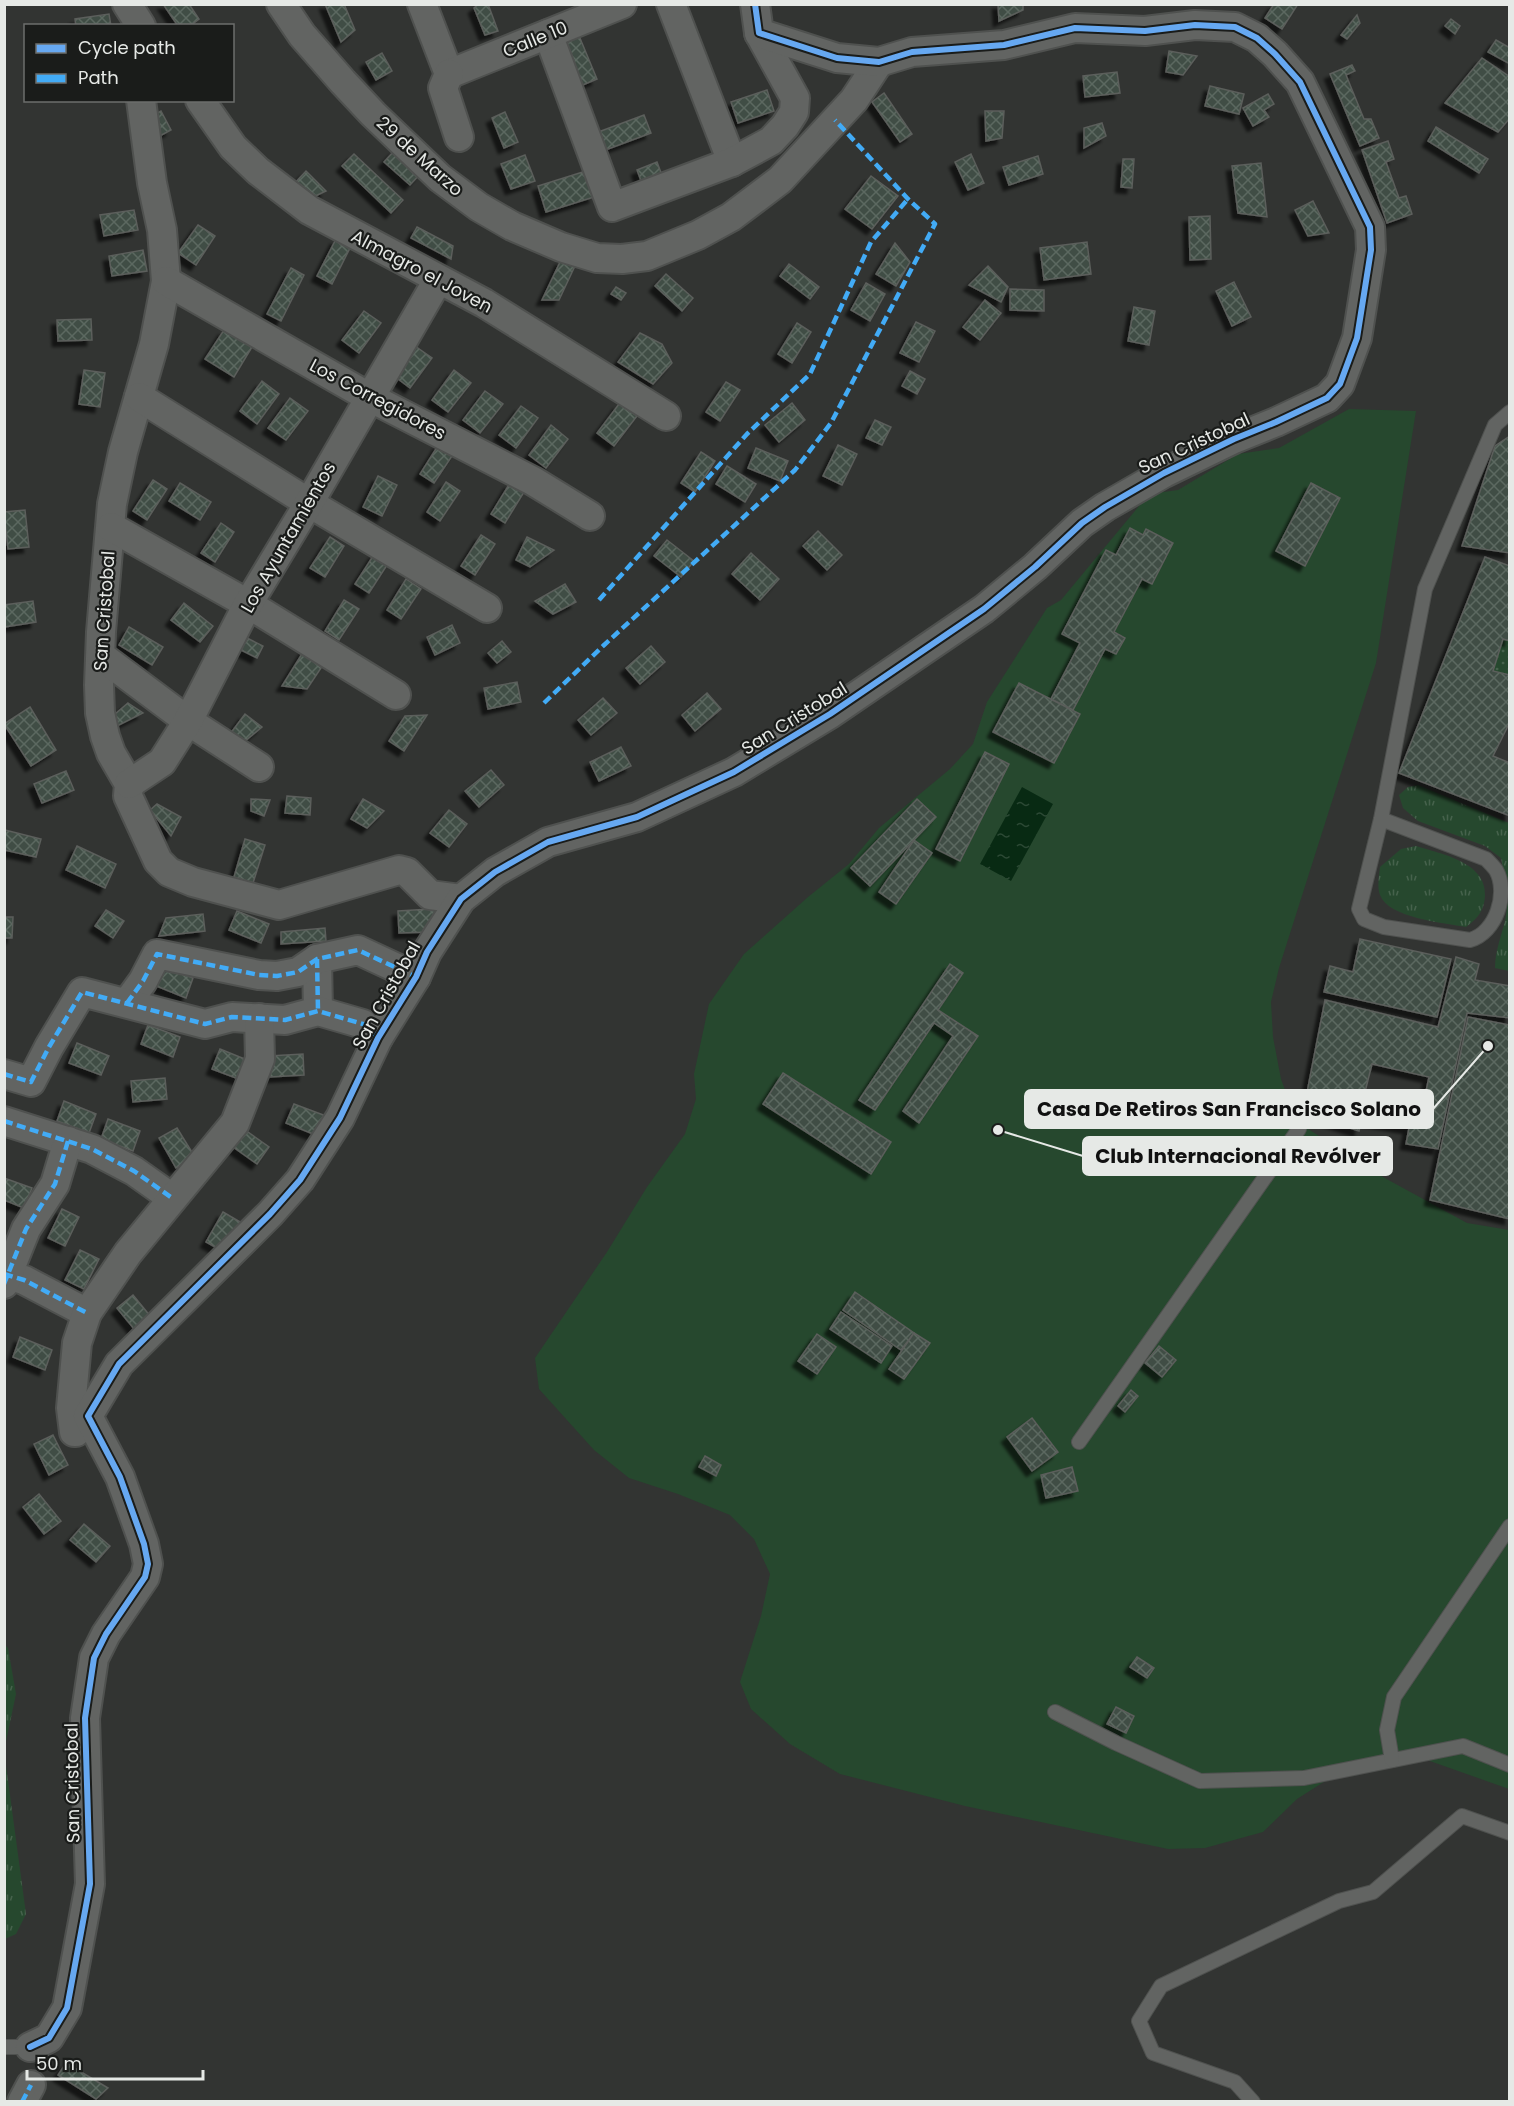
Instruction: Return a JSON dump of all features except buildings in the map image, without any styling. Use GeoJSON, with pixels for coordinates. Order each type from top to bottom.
{"type":"FeatureCollection","features":[{"type":"Feature","properties":{"kind":"street","name":"29 de Marzo"},"geometry":{"type":"LineString","coordinates":[[281,4],[302,35],[343,82],[440,178],[478,207],[512,226],[561,247],[597,258],[622,259],[647,256],[698,235],[730,217],[780,180],[854,100],[879,62]]}},
{"type":"Feature","properties":{"kind":"street"},"geometry":{"type":"LineString","coordinates":[[422,4],[449,74],[443,88],[459,137]]}},
{"type":"Feature","properties":{"kind":"street","name":"Calle 10"},"geometry":{"type":"LineString","coordinates":[[449,74],[622,4]]}},
{"type":"Feature","properties":{"kind":"street"},"geometry":{"type":"LineString","coordinates":[[671,4],[732,162]]}},
{"type":"Feature","properties":{"kind":"street"},"geometry":{"type":"LineString","coordinates":[[549,34],[612,207],[732,162],[771,141],[785,126],[794,112],[795,98],[759,33],[755,4]]}},
{"type":"Feature","properties":{"kind":"street","name":"San Cristobal"},"geometry":{"type":"LineString","coordinates":[[17,2047],[49,2038],[67,2008],[90,1884],[85,1718],[94,1658],[106,1634],[145,1578],[148,1564],[144,1544],[120,1477],[88,1416],[119,1364],[270,1214],[300,1180],[340,1118],[378,1038],[460,899],[495,872],[548,843],[637,817],[734,772],[830,714],[984,609],[1035,567],[1082,523],[1105,507],[1164,473],[1327,398],[1340,384],[1357,338],[1371,250],[1370,227],[1300,82],[1282,61],[1257,38],[1235,27],[1195,25],[1145,31],[1075,28],[1004,45],[912,51],[879,62]]}},
{"type":"Feature","properties":{"kind":"street"},"geometry":{"type":"LineString","coordinates":[[759,33],[837,58],[879,62]]}},
{"type":"Feature","properties":{"kind":"street","name":"San Cristobal"},"geometry":{"type":"LineString","coordinates":[[141,102],[152,183],[162,230],[166,281],[154,344],[123,452],[112,504],[99,685],[100,713],[105,736],[111,753],[129,784],[128,796],[158,861],[169,872],[193,882],[279,905],[399,870],[407,872],[430,895],[460,899]]}},
{"type":"Feature","properties":{"kind":"street","name":"Almagro el Joven"},"geometry":{"type":"LineString","coordinates":[[201,102],[233,147],[284,192],[309,210],[484,303],[666,416]]}},
{"type":"Feature","properties":{"kind":"street","name":"Los Ayuntamientos"},"geometry":{"type":"LineString","coordinates":[[129,784],[162,762],[188,721],[248,604],[438,279]]}},
{"type":"Feature","properties":{"kind":"street","name":"Los Corregidores"},"geometry":{"type":"LineString","coordinates":[[166,281],[369,397],[532,480],[590,516]]}},
{"type":"Feature","properties":{"kind":"street"},"geometry":{"type":"LineString","coordinates":[[139,397],[309,503],[487,608]]}},
{"type":"Feature","properties":{"kind":"street"},"geometry":{"type":"LineString","coordinates":[[111,527],[248,604],[396,695]]}},
{"type":"Feature","properties":{"kind":"street"},"geometry":{"type":"LineString","coordinates":[[100,656],[188,721],[259,767]]}},
{"type":"Feature","properties":{"kind":"street"},"geometry":{"type":"LineString","coordinates":[[127,1003],[143,981],[157,954],[259,975],[278,976],[298,972],[317,960],[358,950],[416,977]]}},
{"type":"Feature","properties":{"kind":"street"},"geometry":{"type":"LineString","coordinates":[[317,960],[318,1011]]}},
{"type":"Feature","properties":{"kind":"street"},"geometry":{"type":"LineString","coordinates":[[4,1074],[31,1082],[82,992],[206,1024],[232,1017],[285,1020],[318,1011],[363,1024],[378,1038]]}},
{"type":"Feature","properties":{"kind":"street"},"geometry":{"type":"LineString","coordinates":[[88,1416],[74,1432],[71,1408],[77,1343],[87,1313],[128,1253],[235,1123],[260,1059],[259,1018]]}},
{"type":"Feature","properties":{"kind":"street"},"geometry":{"type":"LineString","coordinates":[[4,1121],[92,1149],[134,1171],[172,1198]]}},
{"type":"Feature","properties":{"kind":"street"},"geometry":{"type":"LineString","coordinates":[[68,1141],[55,1184],[26,1229],[6,1278],[24,1280],[87,1313]]}},
{"type":"Feature","properties":{"kind":"lane"},"geometry":{"type":"LineString","coordinates":[[1382,819],[1486,859],[1496,870],[1501,887],[1497,914],[1481,937],[1470,940],[1384,927],[1364,919],[1359,909],[1382,819],[1425,589],[1495,425],[1509,412]]}},
{"type":"Feature","properties":{"kind":"lane"},"geometry":{"type":"LineString","coordinates":[[1078,1442],[1299,1129]]}},
{"type":"Feature","properties":{"kind":"lane"},"geometry":{"type":"LineString","coordinates":[[1392,1760],[1387,1730],[1394,1697],[1509,1526]]}},
{"type":"Feature","properties":{"kind":"lane"},"geometry":{"type":"LineString","coordinates":[[1055,1712],[1200,1781],[1304,1778],[1463,1746],[1509,1765]]}},
{"type":"Feature","properties":{"kind":"lane"},"geometry":{"type":"LineString","coordinates":[[1253,2102],[1235,2082],[1153,2053],[1139,2021],[1161,1986],[1339,1901],[1373,1892],[1462,1816],[1509,1833]]}},
{"type":"Feature","properties":{"kind":"green space"},"geometry":{"type":"Polygon","coordinates":[[[1349,409],[1416,411],[1376,663],[1279,968],[1271,1002],[1273,1037],[1281,1079],[1290,1103],[1305,1127],[1383,1177],[1467,1223],[1509,1230],[1509,1789],[1427,1760],[1341,1771],[1297,1799],[1263,1832],[1205,1848],[1168,1849],[965,1806],[840,1774],[790,1744],[751,1709],[740,1682],[761,1616],[770,1574],[754,1539],[730,1515],[678,1494],[629,1478],[594,1450],[539,1389],[535,1358],[607,1252],[647,1187],[685,1134],[696,1099],[694,1074],[709,1004],[744,954],[849,864],[879,828],[950,769],[973,744],[987,702],[1047,608],[1061,600],[1149,494],[1178,490],[1238,454],[1279,448],[1349,409]]]}},
{"type":"Feature","properties":{"kind":"green space"},"geometry":{"type":"Polygon","coordinates":[[[1503,639],[1509,641],[1509,675],[1493,671],[1503,639]]]}},
{"type":"Feature","properties":{"kind":"green space"},"geometry":{"type":"Polygon","coordinates":[[[1418,785],[1509,823],[1509,971],[1495,968],[1507,905],[1501,858],[1485,846],[1418,821],[1403,808],[1399,795],[1408,787],[1418,785]]]}},
{"type":"Feature","properties":{"kind":"green space"},"geometry":{"type":"Polygon","coordinates":[[[1416,846],[1461,861],[1479,875],[1484,884],[1485,896],[1482,910],[1466,927],[1405,914],[1385,903],[1380,895],[1378,885],[1380,867],[1401,849],[1416,846]]]}},
{"type":"Feature","properties":{"kind":"green space"},"geometry":{"type":"Polygon","coordinates":[[[5,1645],[8,1648],[16,1694],[5,1746],[5,1645]]]}},
{"type":"Feature","properties":{"kind":"green space"},"geometry":{"type":"Polygon","coordinates":[[[5,1758],[26,1914],[16,1934],[5,1939],[5,1758]]]}},
{"type":"Feature","properties":{"kind":"water"},"geometry":{"type":"Polygon","coordinates":[[[1022,787],[1053,804],[1011,881],[980,864],[1022,787]]]}},
{"type":"Feature","properties":{"kind":"marked path"},"geometry":{"type":"LineString","coordinates":[[544,703],[795,470],[831,423],[935,224],[908,199],[835,120]]}},
{"type":"Feature","properties":{"kind":"marked path"},"geometry":{"type":"LineString","coordinates":[[599,600],[747,434],[810,374],[871,242],[908,199]]}},
{"type":"Feature","properties":{"kind":"marked path"},"geometry":{"type":"LineString","coordinates":[[127,1003],[143,981],[157,954],[259,975],[277,976],[298,972],[317,959],[358,950],[416,977]]}},
{"type":"Feature","properties":{"kind":"marked path"},"geometry":{"type":"LineString","coordinates":[[317,959],[318,1011]]}},
{"type":"Feature","properties":{"kind":"marked path"},"geometry":{"type":"LineString","coordinates":[[4,1074],[31,1082],[82,992],[205,1024],[232,1017],[285,1020],[318,1011],[363,1024],[378,1038]]}},
{"type":"Feature","properties":{"kind":"marked path"},"geometry":{"type":"LineString","coordinates":[[4,1121],[92,1149],[134,1171],[172,1198]]}},
{"type":"Feature","properties":{"kind":"marked path"},"geometry":{"type":"LineString","coordinates":[[4,1284],[26,1229],[55,1184],[68,1141]]}},
{"type":"Feature","properties":{"kind":"marked path"},"geometry":{"type":"LineString","coordinates":[[4,1274],[24,1280],[87,1313]]}},
{"type":"Feature","properties":{"kind":"marked path"},"geometry":{"type":"LineString","coordinates":[[22,2102],[31,2085]]}},
{"type":"Feature","properties":{"kind":"cycle path"},"geometry":{"type":"LineString","coordinates":[[30,2047],[49,2038],[67,2008],[90,1884],[85,1718],[94,1658],[106,1634],[145,1577],[148,1564],[144,1544],[120,1477],[88,1416],[119,1364],[270,1214],[300,1180],[340,1118],[378,1038],[416,977],[427,952],[461,899],[495,872],[548,842],[637,817],[734,772],[830,714],[984,609],[1035,567],[1082,523],[1105,507],[1164,473],[1327,398],[1340,384],[1357,338],[1371,250],[1370,227],[1300,82],[1257,38],[1235,27],[1195,25],[1145,31],[1075,28],[1004,45],[912,52],[879,62],[837,58],[759,33],[755,4]]}},
{"type":"Feature","properties":{"kind":"place","name":"Casa De Retiros San Francisco Solano"},"geometry":{"type":"Point","coordinates":[1488,1046]}},
{"type":"Feature","properties":{"kind":"place","name":"Club Internacional Revólver"},"geometry":{"type":"Point","coordinates":[998,1130]}}]}
